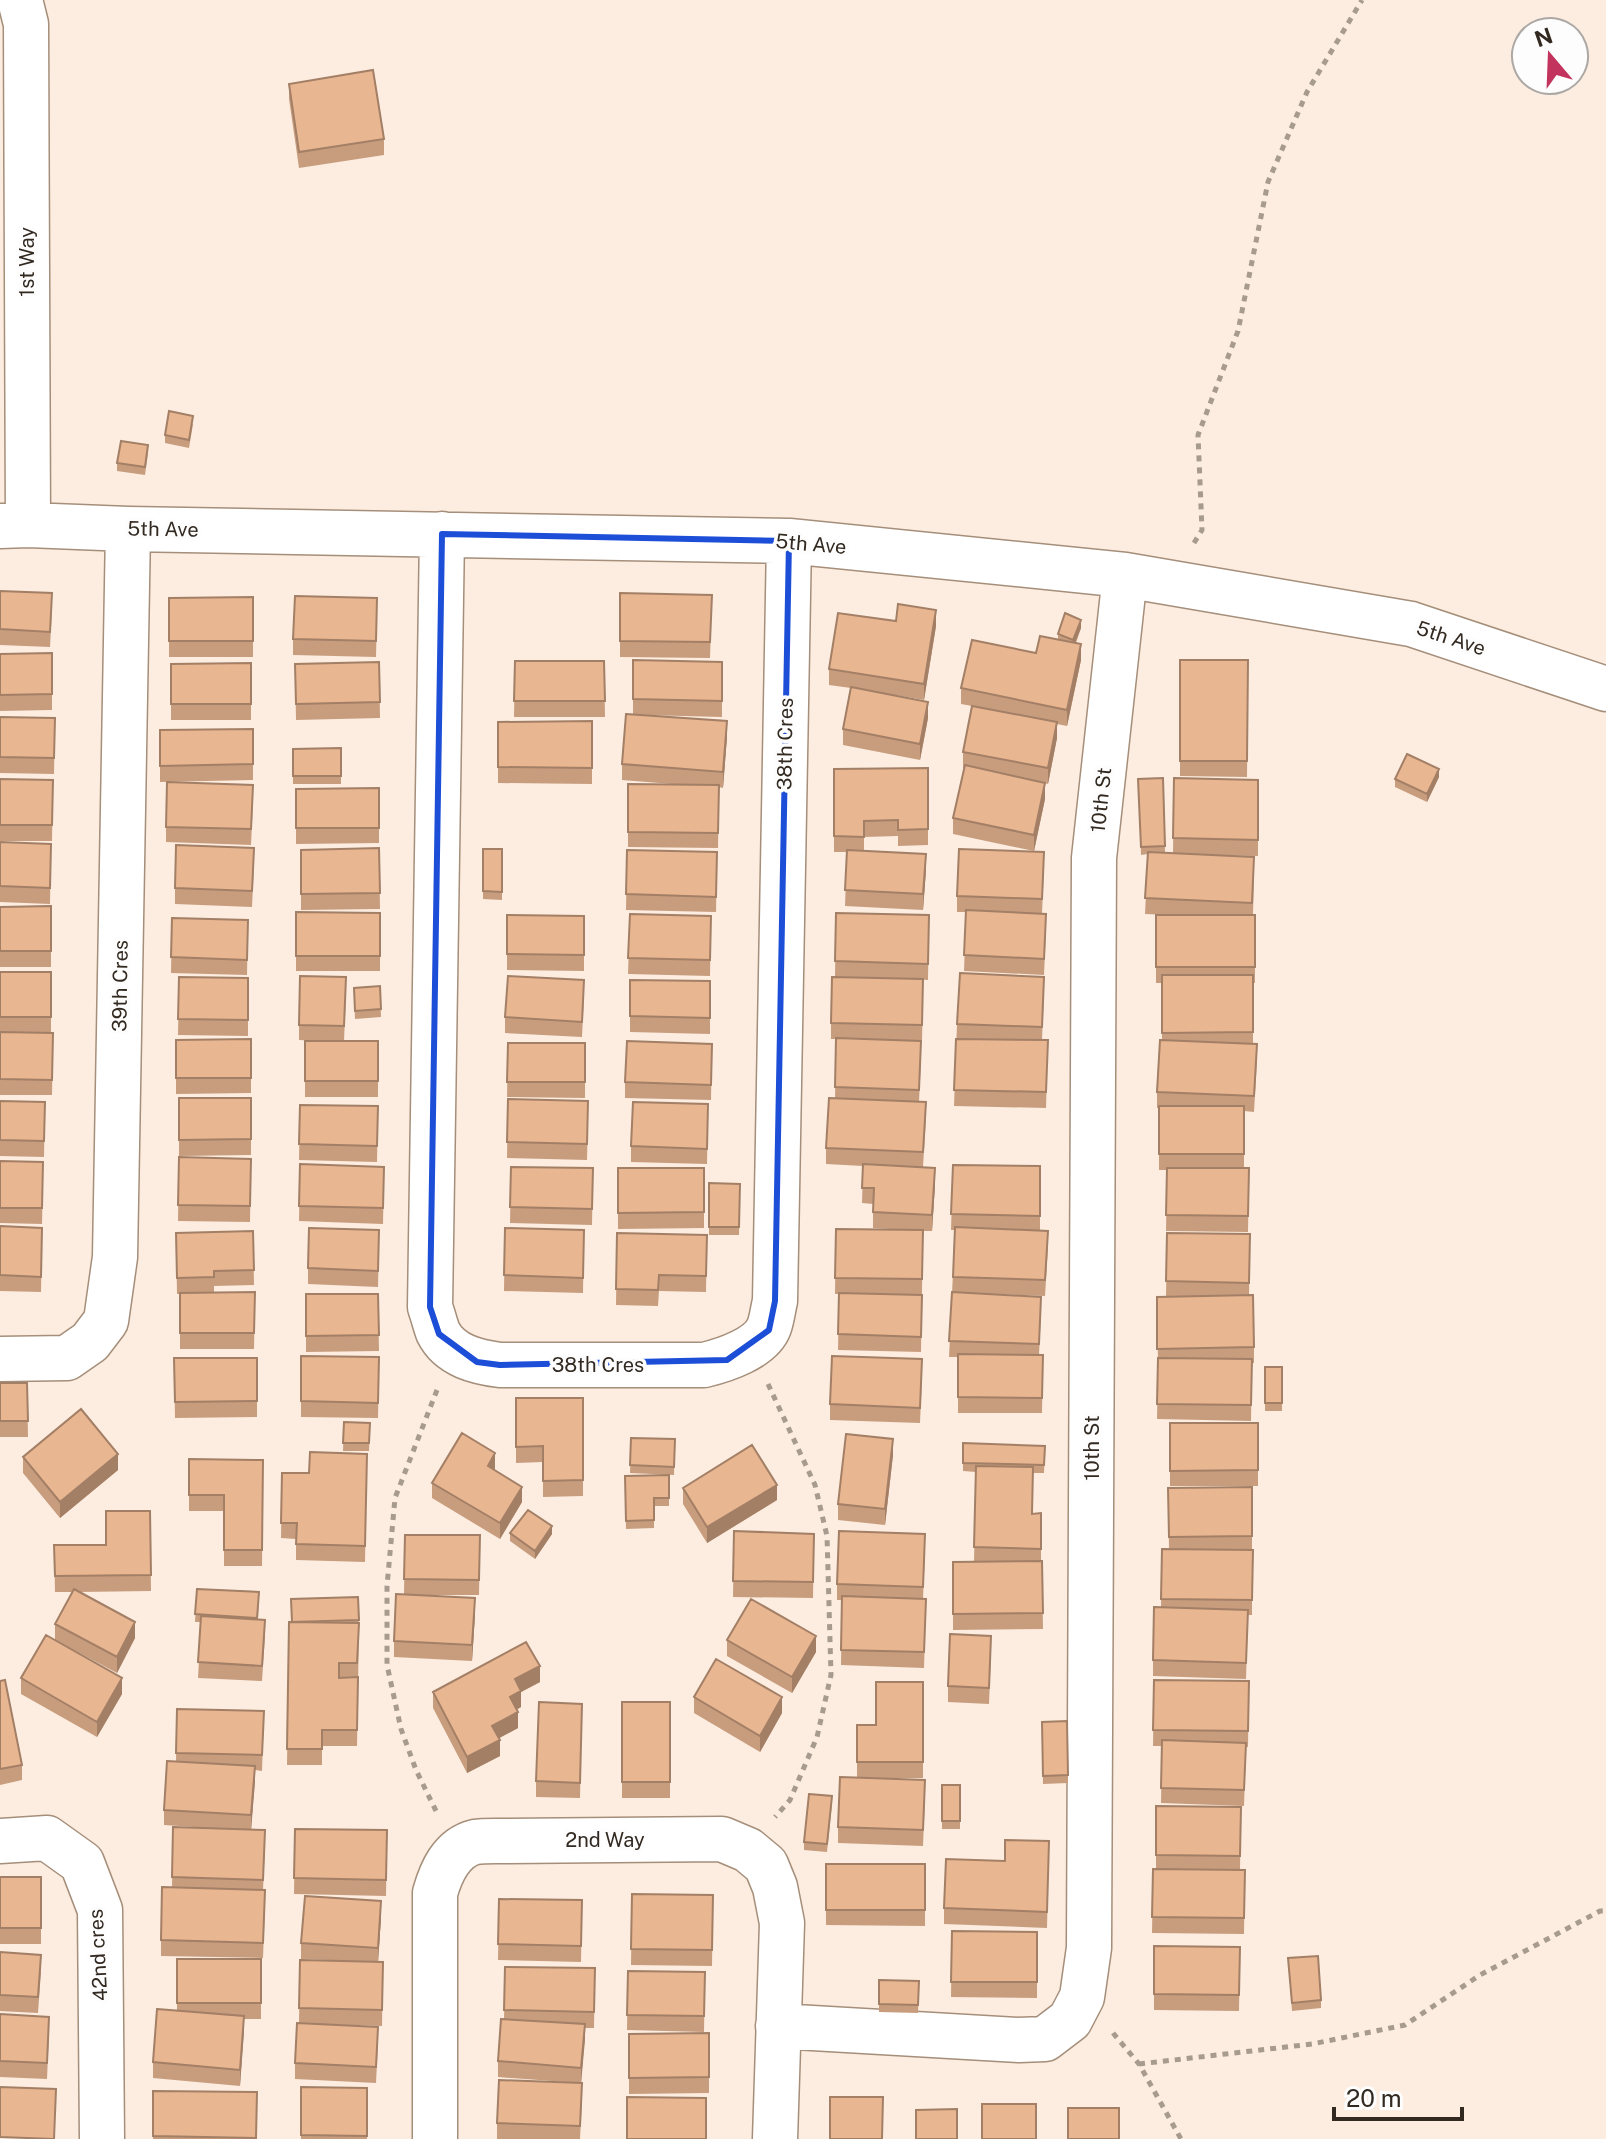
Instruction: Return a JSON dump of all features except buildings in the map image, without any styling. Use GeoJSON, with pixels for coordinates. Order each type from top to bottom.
{"type":"FeatureCollection","features":[{"type":"Feature","properties":{"kind":"street","name":"1st Way"},"geometry":{"type":"LineString","coordinates":[[14,525],[26,24],[20,0]]}},
{"type":"Feature","properties":{"kind":"street","name":"5th Ave"},"geometry":{"type":"LineString","coordinates":[[14,525],[789,541],[1125,575],[1411,624],[1606,689]]}},
{"type":"Feature","properties":{"kind":"street","name":"39th Cres"},"geometry":{"type":"LineString","coordinates":[[0,1359],[67,1358],[90,1342],[106,1321],[108,1309],[115,1257],[128,529]]}},
{"type":"Feature","properties":{"kind":"street"},"geometry":{"type":"LineString","coordinates":[[442,534],[430,1307],[439,1334],[454,1351]]}},
{"type":"Feature","properties":{"kind":"street","name":"38th Cres"},"geometry":{"type":"LineString","coordinates":[[454,1351],[477,1362],[500,1365],[704,1365],[727,1360],[750,1347],[769,1330],[775,1301],[789,541]]}},
{"type":"Feature","properties":{"kind":"street","name":"10th St"},"geometry":{"type":"LineString","coordinates":[[778,2026],[1045,2039],[1070,2020],[1082,1997],[1089,1948],[1094,858],[1125,575]]}},
{"type":"Feature","properties":{"kind":"street","name":"42nd cres"},"geometry":{"type":"LineString","coordinates":[[0,1841],[47,1838],[82,1863],[100,1910],[102,2139]]}},
{"type":"Feature","properties":{"kind":"street","name":"2nd Way"},"geometry":{"type":"LineString","coordinates":[[457,1851],[475,1842],[496,1841],[722,1839],[748,1850]]}},
{"type":"Feature","properties":{"kind":"street"},"geometry":{"type":"LineString","coordinates":[[748,1850],[766,1865],[775,1887],[782,1923],[775,2139]]}},
{"type":"Feature","properties":{"kind":"street"},"geometry":{"type":"LineString","coordinates":[[435,2139],[435,1893],[442,1871],[457,1851]]}},
{"type":"Feature","properties":{"kind":"path"},"geometry":{"type":"LineString","coordinates":[[1172,582],[1202,530],[1198,435],[1238,331],[1268,182],[1307,92],[1362,0]]}},
{"type":"Feature","properties":{"kind":"path"},"geometry":{"type":"LineString","coordinates":[[748,1850],[790,1800],[817,1737],[831,1675],[827,1536],[815,1485],[750,1347]]}},
{"type":"Feature","properties":{"kind":"path"},"geometry":{"type":"LineString","coordinates":[[454,1351],[395,1498],[387,1586],[387,1665],[401,1729],[416,1770],[457,1851]]}},
{"type":"Feature","properties":{"kind":"path"},"geometry":{"type":"LineString","coordinates":[[1139,2064],[1312,2044],[1405,2025],[1480,1975],[1600,1911],[1606,1911]]}},
{"type":"Feature","properties":{"kind":"path"},"geometry":{"type":"LineString","coordinates":[[1082,1997],[1139,2064],[1181,2139]]}},
{"type":"Feature","properties":{"kind":"highlighted area"},"geometry":{"type":"Polygon","coordinates":[[[442,534],[789,541],[775,1301],[769,1330],[727,1360],[500,1365],[477,1362],[439,1334],[430,1307],[442,534]]]}}]}
